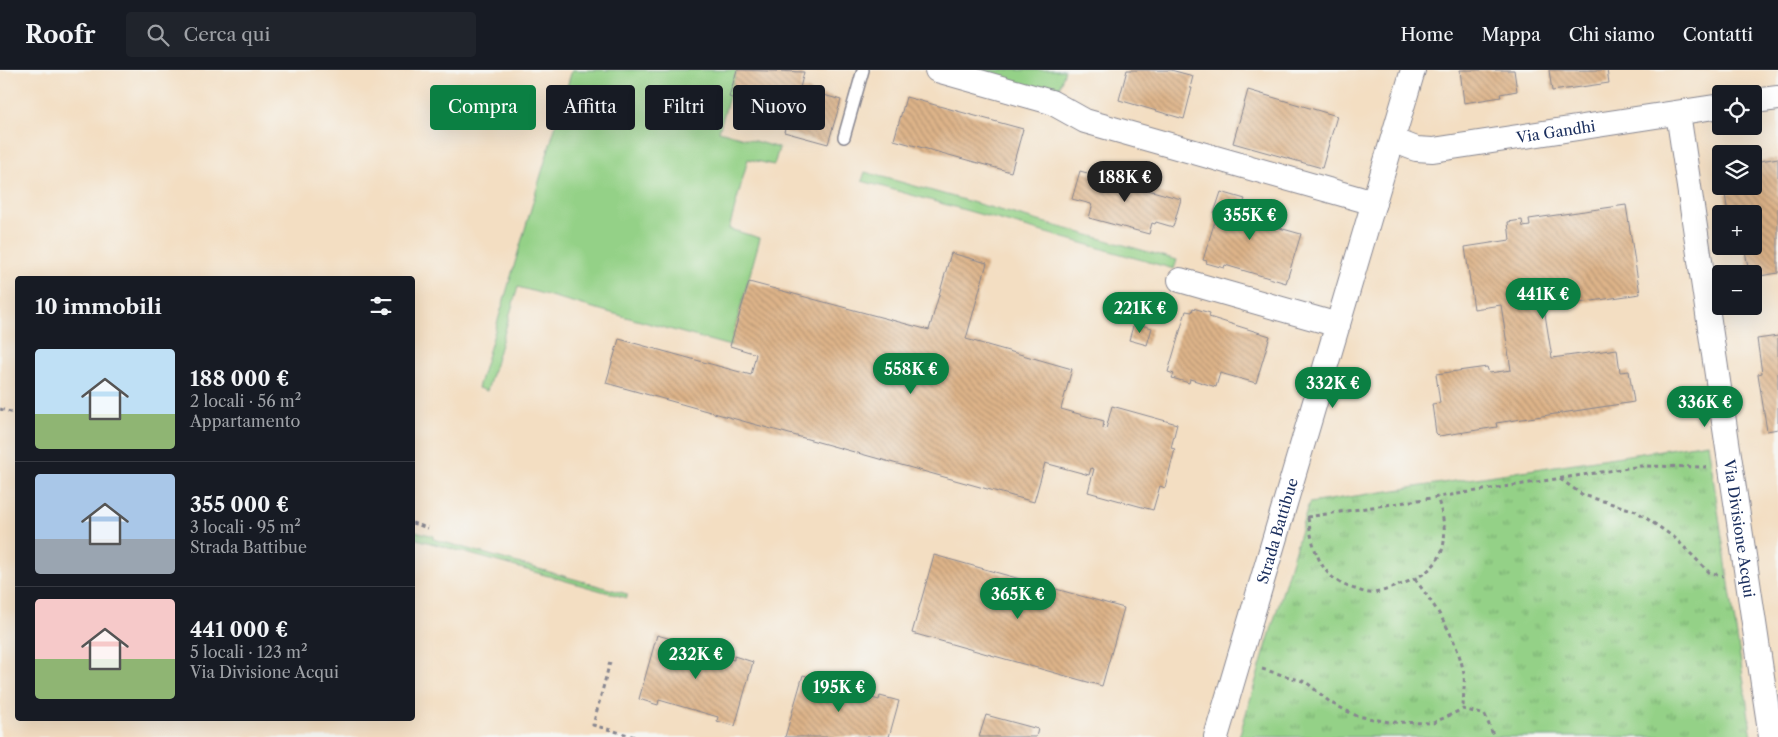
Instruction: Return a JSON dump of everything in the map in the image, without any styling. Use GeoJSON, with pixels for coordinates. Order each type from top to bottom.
{"type":"FeatureCollection","features":[{"type":"Feature","properties":{"kind":"street"},"geometry":{"type":"LineString","coordinates":[[937,70],[1051,102],[1085,121],[1374,202]]}},
{"type":"Feature","properties":{"kind":"street","name":"Strada Battibue"},"geometry":{"type":"LineString","coordinates":[[1216,737],[1413,70]]}},
{"type":"Feature","properties":{"kind":"street"},"geometry":{"type":"LineString","coordinates":[[1762,100],[1778,98]]}},
{"type":"Feature","properties":{"kind":"street","name":"Via Gandhi"},"geometry":{"type":"LineString","coordinates":[[1393,140],[1416,149],[1433,150],[1712,107]]}},
{"type":"Feature","properties":{"kind":"street","name":"Via Divisione Acqui"},"geometry":{"type":"LineString","coordinates":[[1678,113],[1771,737]]}},
{"type":"Feature","properties":{"kind":"street"},"geometry":{"type":"LineString","coordinates":[[1180,280],[1338,325]]}},
{"type":"Feature","properties":{"kind":"lane"},"geometry":{"type":"LineString","coordinates":[[844,137],[863,70]]}},
{"type":"Feature","properties":{"kind":"path"},"geometry":{"type":"LineString","coordinates":[[0,409],[15,413]]}},
{"type":"Feature","properties":{"kind":"path"},"geometry":{"type":"LineString","coordinates":[[1281,517],[1308,517],[1642,466],[1698,468],[1730,464]]}},
{"type":"Feature","properties":{"kind":"path"},"geometry":{"type":"LineString","coordinates":[[1560,479],[1583,495],[1636,511],[1675,538],[1709,572],[1728,578],[1748,578]]}},
{"type":"Feature","properties":{"kind":"path"},"geometry":{"type":"LineString","coordinates":[[1308,517],[1313,548],[1329,574],[1343,586],[1372,594],[1415,579],[1432,569],[1443,548],[1445,526],[1437,497]]}},
{"type":"Feature","properties":{"kind":"path"},"geometry":{"type":"LineString","coordinates":[[415,524],[428,528]]}},
{"type":"Feature","properties":{"kind":"path"},"geometry":{"type":"LineString","coordinates":[[1415,579],[1441,615],[1454,639],[1464,675],[1463,709]]}},
{"type":"Feature","properties":{"kind":"path"},"geometry":{"type":"LineString","coordinates":[[1238,661],[1306,682],[1331,703],[1357,716],[1389,722],[1433,723],[1463,709],[1486,715],[1494,737]]}},
{"type":"Feature","properties":{"kind":"path"},"geometry":{"type":"LineString","coordinates":[[610,662],[593,725],[623,736],[634,737]]}},
{"type":"Feature","properties":{"kind":"green space"},"geometry":{"type":"Polygon","coordinates":[[[572,70],[737,70],[723,117],[723,85],[645,85],[645,130],[719,130],[779,148],[774,165],[748,159],[729,229],[760,238],[730,346],[518,287],[487,391],[478,388],[554,130],[635,130],[635,85],[568,85],[572,70]]]}},
{"type":"Feature","properties":{"kind":"green space"},"geometry":{"type":"Polygon","coordinates":[[[968,70],[1065,70],[1057,94],[968,70]]]}},
{"type":"Feature","properties":{"kind":"green space"},"geometry":{"type":"Polygon","coordinates":[[[865,172],[1177,260],[1174,269],[862,181],[865,172]]]}},
{"type":"Feature","properties":{"kind":"green space"},"geometry":{"type":"Polygon","coordinates":[[[1708,443],[1752,737],[1239,737],[1309,503],[1708,443]]]}},
{"type":"Feature","properties":{"kind":"green space"},"geometry":{"type":"Polygon","coordinates":[[[415,531],[433,536],[433,539],[627,594],[627,598],[415,539],[415,531]]]}},
{"type":"Feature","properties":{"kind":"building"},"geometry":{"type":"Polygon","coordinates":[[[737,70],[804,72],[801,85],[733,85],[733,98],[729,97],[737,70]]]}},
{"type":"Feature","properties":{"kind":"building"},"geometry":{"type":"Polygon","coordinates":[[[1127,70],[1171,70],[1193,76],[1184,119],[1119,100],[1127,70]]]}},
{"type":"Feature","properties":{"kind":"building"},"geometry":{"type":"Polygon","coordinates":[[[1460,70],[1514,70],[1517,91],[1500,94],[1501,97],[1464,103],[1460,70]]]}},
{"type":"Feature","properties":{"kind":"building"},"geometry":{"type":"Polygon","coordinates":[[[1549,70],[1607,70],[1609,83],[1552,91],[1549,70]]]}},
{"type":"Feature","properties":{"kind":"building"},"geometry":{"type":"Polygon","coordinates":[[[1248,90],[1337,116],[1322,168],[1233,143],[1248,90]]]}},
{"type":"Feature","properties":{"kind":"building"},"geometry":{"type":"Polygon","coordinates":[[[825,95],[841,100],[828,144],[784,132],[784,130],[825,130],[825,95]]]}},
{"type":"Feature","properties":{"kind":"building"},"geometry":{"type":"Polygon","coordinates":[[[906,97],[1023,129],[1011,172],[894,140],[906,97]]]}},
{"type":"Feature","properties":{"kind":"building"},"geometry":{"type":"Polygon","coordinates":[[[1778,158],[1778,273],[1762,276],[1762,265],[1748,265],[1746,255],[1762,255],[1762,205],[1727,205],[1725,195],[1762,195],[1762,161],[1778,158]]]}},
{"type":"Feature","properties":{"kind":"building"},"geometry":{"type":"Polygon","coordinates":[[[1080,171],[1181,199],[1173,227],[1156,222],[1155,224],[1152,223],[1149,234],[1089,218],[1091,204],[1072,199],[1080,171]]]}},
{"type":"Feature","properties":{"kind":"building"},"geometry":{"type":"Polygon","coordinates":[[[1221,192],[1245,199],[1243,204],[1269,212],[1265,224],[1301,234],[1286,283],[1225,265],[1224,268],[1206,263],[1207,261],[1203,260],[1217,214],[1214,213],[1221,192]]]}},
{"type":"Feature","properties":{"kind":"building"},"geometry":{"type":"Polygon","coordinates":[[[1626,205],[1640,294],[1544,308],[1552,358],[1617,349],[1620,372],[1629,371],[1634,402],[1496,423],[1497,427],[1439,436],[1436,433],[1432,404],[1440,403],[1436,374],[1487,367],[1489,373],[1511,370],[1501,305],[1474,309],[1465,247],[1510,240],[1508,222],[1522,220],[1523,227],[1530,226],[1529,219],[1626,205]]]}},
{"type":"Feature","properties":{"kind":"building"},"geometry":{"type":"Polygon","coordinates":[[[951,253],[987,263],[966,339],[1072,369],[1061,409],[1104,421],[1103,428],[1106,429],[1112,406],[1177,424],[1171,448],[1175,449],[1165,488],[1160,486],[1153,510],[1088,492],[1094,469],[1091,468],[1089,475],[1045,463],[1034,502],[606,383],[619,339],[751,375],[756,354],[730,346],[749,282],[929,330],[951,253]]]}},
{"type":"Feature","properties":{"kind":"building"},"geometry":{"type":"Polygon","coordinates":[[[1193,308],[1210,313],[1209,317],[1270,336],[1256,383],[1220,373],[1216,387],[1190,379],[1189,383],[1172,378],[1174,374],[1168,372],[1186,311],[1192,312],[1193,308]]]}},
{"type":"Feature","properties":{"kind":"building"},"geometry":{"type":"Polygon","coordinates":[[[1134,323],[1152,328],[1147,345],[1129,340],[1134,323]]]}},
{"type":"Feature","properties":{"kind":"building"},"geometry":{"type":"Polygon","coordinates":[[[1778,336],[1778,429],[1767,431],[1758,374],[1762,373],[1757,339],[1778,336]]]}},
{"type":"Feature","properties":{"kind":"building"},"geometry":{"type":"Polygon","coordinates":[[[934,555],[1124,608],[1102,686],[912,633],[934,555]]]}},
{"type":"Feature","properties":{"kind":"building"},"geometry":{"type":"Polygon","coordinates":[[[657,635],[675,640],[674,644],[734,660],[734,656],[753,662],[735,726],[717,721],[718,717],[659,700],[658,705],[639,699],[657,635]]]}},
{"type":"Feature","properties":{"kind":"building"},"geometry":{"type":"Polygon","coordinates":[[[803,675],[821,680],[820,683],[879,700],[880,696],[899,701],[889,737],[785,737],[803,675]]]}},
{"type":"Feature","properties":{"kind":"building"},"geometry":{"type":"Polygon","coordinates":[[[986,715],[1038,729],[1036,737],[979,737],[986,715]]]}}]}
